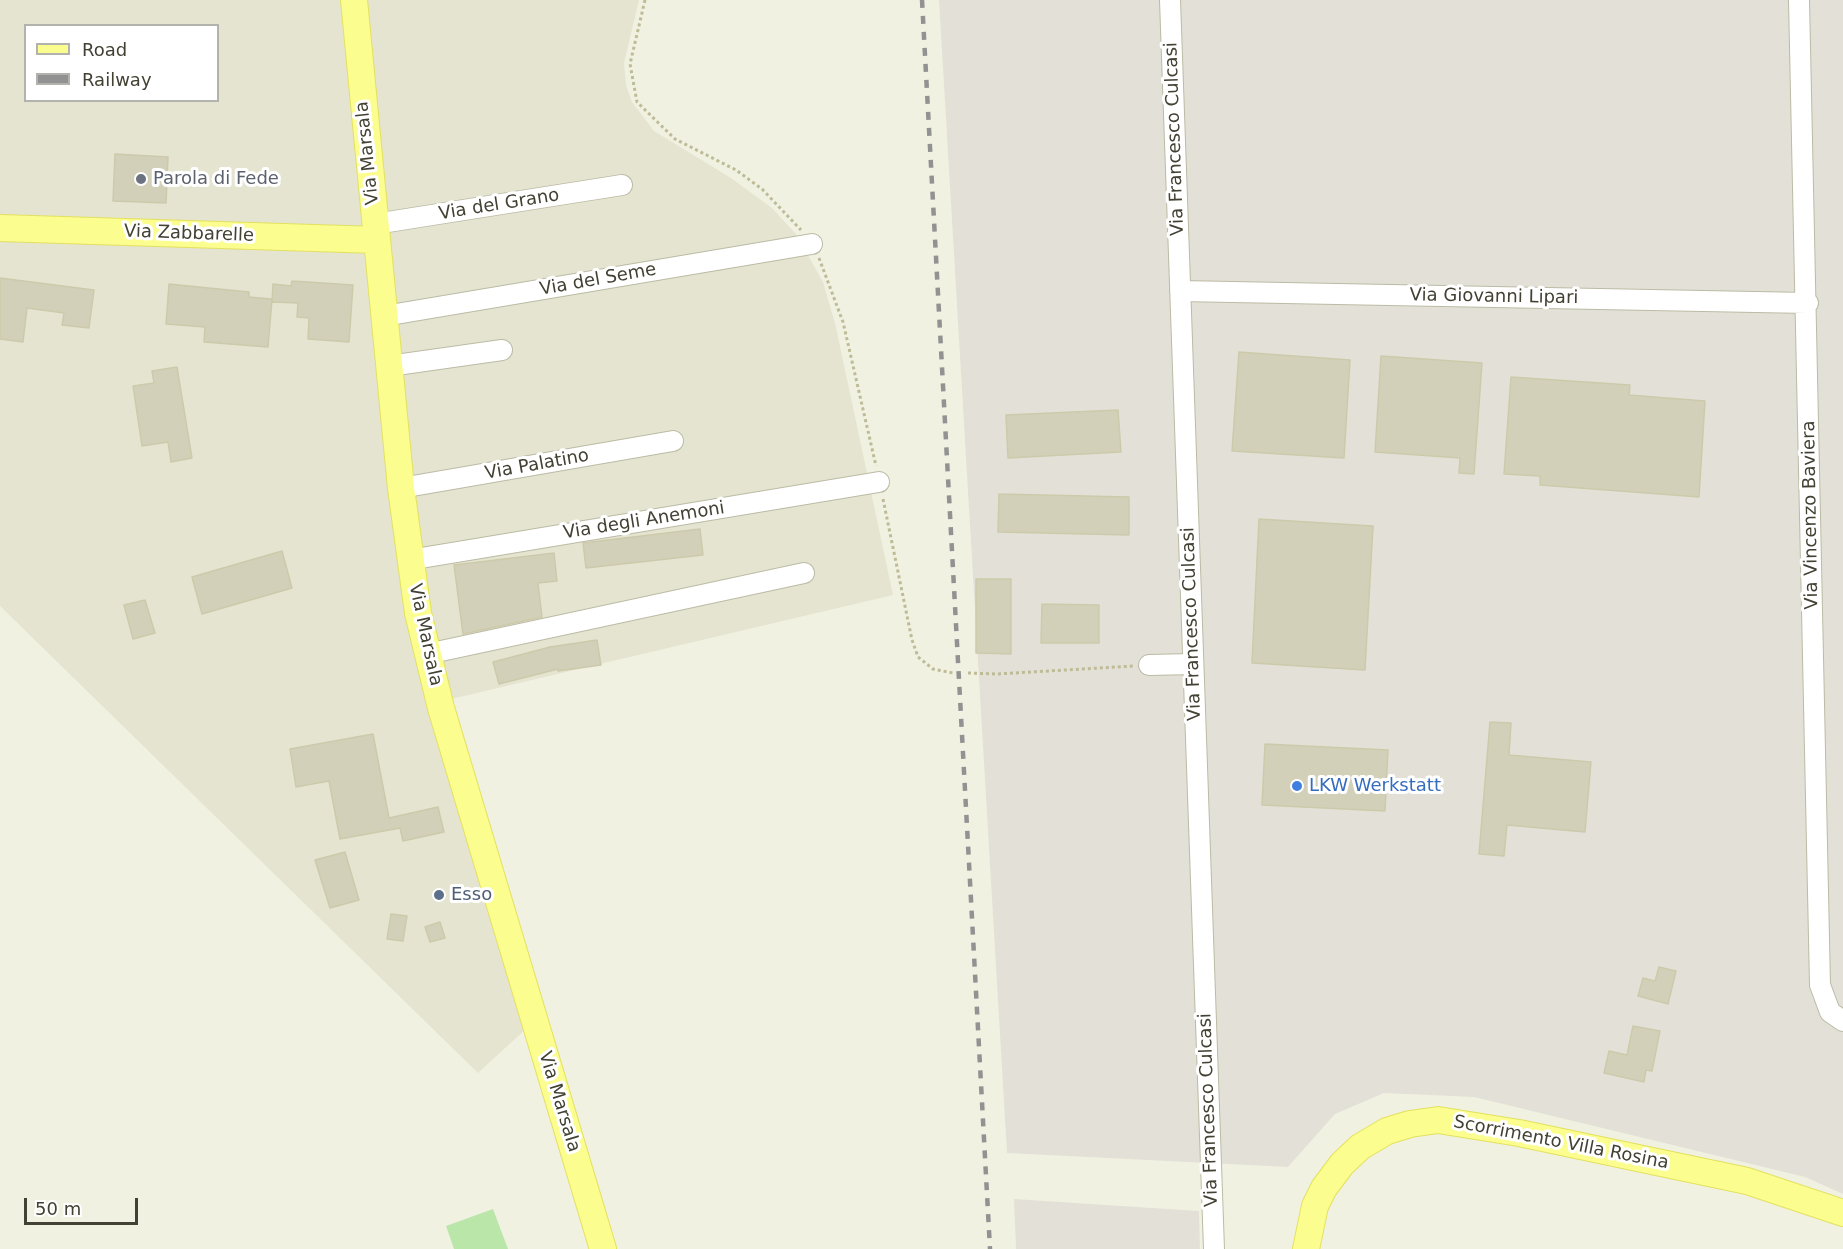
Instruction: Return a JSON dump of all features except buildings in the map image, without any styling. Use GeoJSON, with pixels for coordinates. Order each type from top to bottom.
{"type":"FeatureCollection","features":[{"type":"Feature","properties":{"kind":"main road","name":"Via Marsala"},"geometry":{"type":"LineString","coordinates":[[354,0],[409,560],[427,654],[603,1249]]}},
{"type":"Feature","properties":{"kind":"main road","name":"Via Zabbarelle"},"geometry":{"type":"LineString","coordinates":[[0,228],[376,232]]}},
{"type":"Feature","properties":{"kind":"main road","name":"Scorrimento Villa Rosina"},"geometry":{"type":"LineString","coordinates":[[1306,1249],[1315,1206],[1324,1188],[1342,1164],[1360,1147],[1387,1131],[1410,1124],[1438,1120],[1519,1132],[1726,1176],[1843,1214]]}},
{"type":"Feature","properties":{"kind":"street","name":"Via Francesco Culcasi"},"geometry":{"type":"LineString","coordinates":[[1170,0],[1214,1249]]}},
{"type":"Feature","properties":{"kind":"street","name":"Via Vincenzo Baviera"},"geometry":{"type":"LineString","coordinates":[[1799,0],[1808,303],[1820,985],[1830,1012],[1843,1021]]}},
{"type":"Feature","properties":{"kind":"street","name":"Via del Grano"},"geometry":{"type":"LineString","coordinates":[[376,232],[622,185]]}},
{"type":"Feature","properties":{"kind":"street","name":"Via del Seme"},"geometry":{"type":"LineString","coordinates":[[384,316],[812,244]]}},
{"type":"Feature","properties":{"kind":"street","name":"Via Giovanni Lipari"},"geometry":{"type":"LineString","coordinates":[[1180,291],[1808,303]]}},
{"type":"Feature","properties":{"kind":"street"},"geometry":{"type":"LineString","coordinates":[[389,366],[502,350]]}},
{"type":"Feature","properties":{"kind":"street","name":"Via Palatino"},"geometry":{"type":"LineString","coordinates":[[401,488],[673,441]]}},
{"type":"Feature","properties":{"kind":"street","name":"Via degli Anemoni"},"geometry":{"type":"LineString","coordinates":[[409,560],[879,482]]}},
{"type":"Feature","properties":{"kind":"street"},"geometry":{"type":"LineString","coordinates":[[427,654],[804,573]]}},
{"type":"Feature","properties":{"kind":"street"},"geometry":{"type":"LineString","coordinates":[[1149,665],[1193,664]]}},
{"type":"Feature","properties":{"kind":"path"},"geometry":{"type":"LineString","coordinates":[[645,0],[630,64],[637,102],[675,139],[736,170],[762,189],[812,244],[827,273],[843,322],[912,640],[918,657],[933,669],[953,673]]}},
{"type":"Feature","properties":{"kind":"path"},"geometry":{"type":"LineString","coordinates":[[968,673],[997,674],[1149,665]]}},
{"type":"Feature","properties":{"kind":"shaded area"},"geometry":{"type":"Polygon","coordinates":[[[0,0],[639,0],[624,63],[626,85],[632,102],[654,131],[731,178],[772,208],[796,234],[823,282],[835,323],[893,595],[430,704],[528,1027],[478,1073],[0,606],[0,0]]]}},
{"type":"Feature","properties":{"kind":"shaded area"},"geometry":{"type":"Polygon","coordinates":[[[939,0],[1843,0],[1843,1194],[1805,1177],[1474,1097],[1384,1093],[1335,1114],[1288,1167],[1007,1153],[939,0]]]}},
{"type":"Feature","properties":{"kind":"shaded area"},"geometry":{"type":"Polygon","coordinates":[[[1014,1199],[1199,1211],[1200,1249],[1016,1249],[1014,1199]]]}},
{"type":"Feature","properties":{"kind":"green space"},"geometry":{"type":"Polygon","coordinates":[[[493,1209],[508,1249],[454,1249],[446,1226],[493,1209]]]}},
{"type":"Feature","properties":{"kind":"railway"},"geometry":{"type":"LineString","coordinates":[[922,0],[990,1249]]}},
{"type":"Feature","properties":{"kind":"place","name":"Parola di Fede"},"geometry":{"type":"Point","coordinates":[141,179]}},
{"type":"Feature","properties":{"kind":"place","name":"LKW Werkstatt"},"geometry":{"type":"Point","coordinates":[1297,786]}},
{"type":"Feature","properties":{"kind":"place","name":"Esso"},"geometry":{"type":"Point","coordinates":[439,895]}}]}
